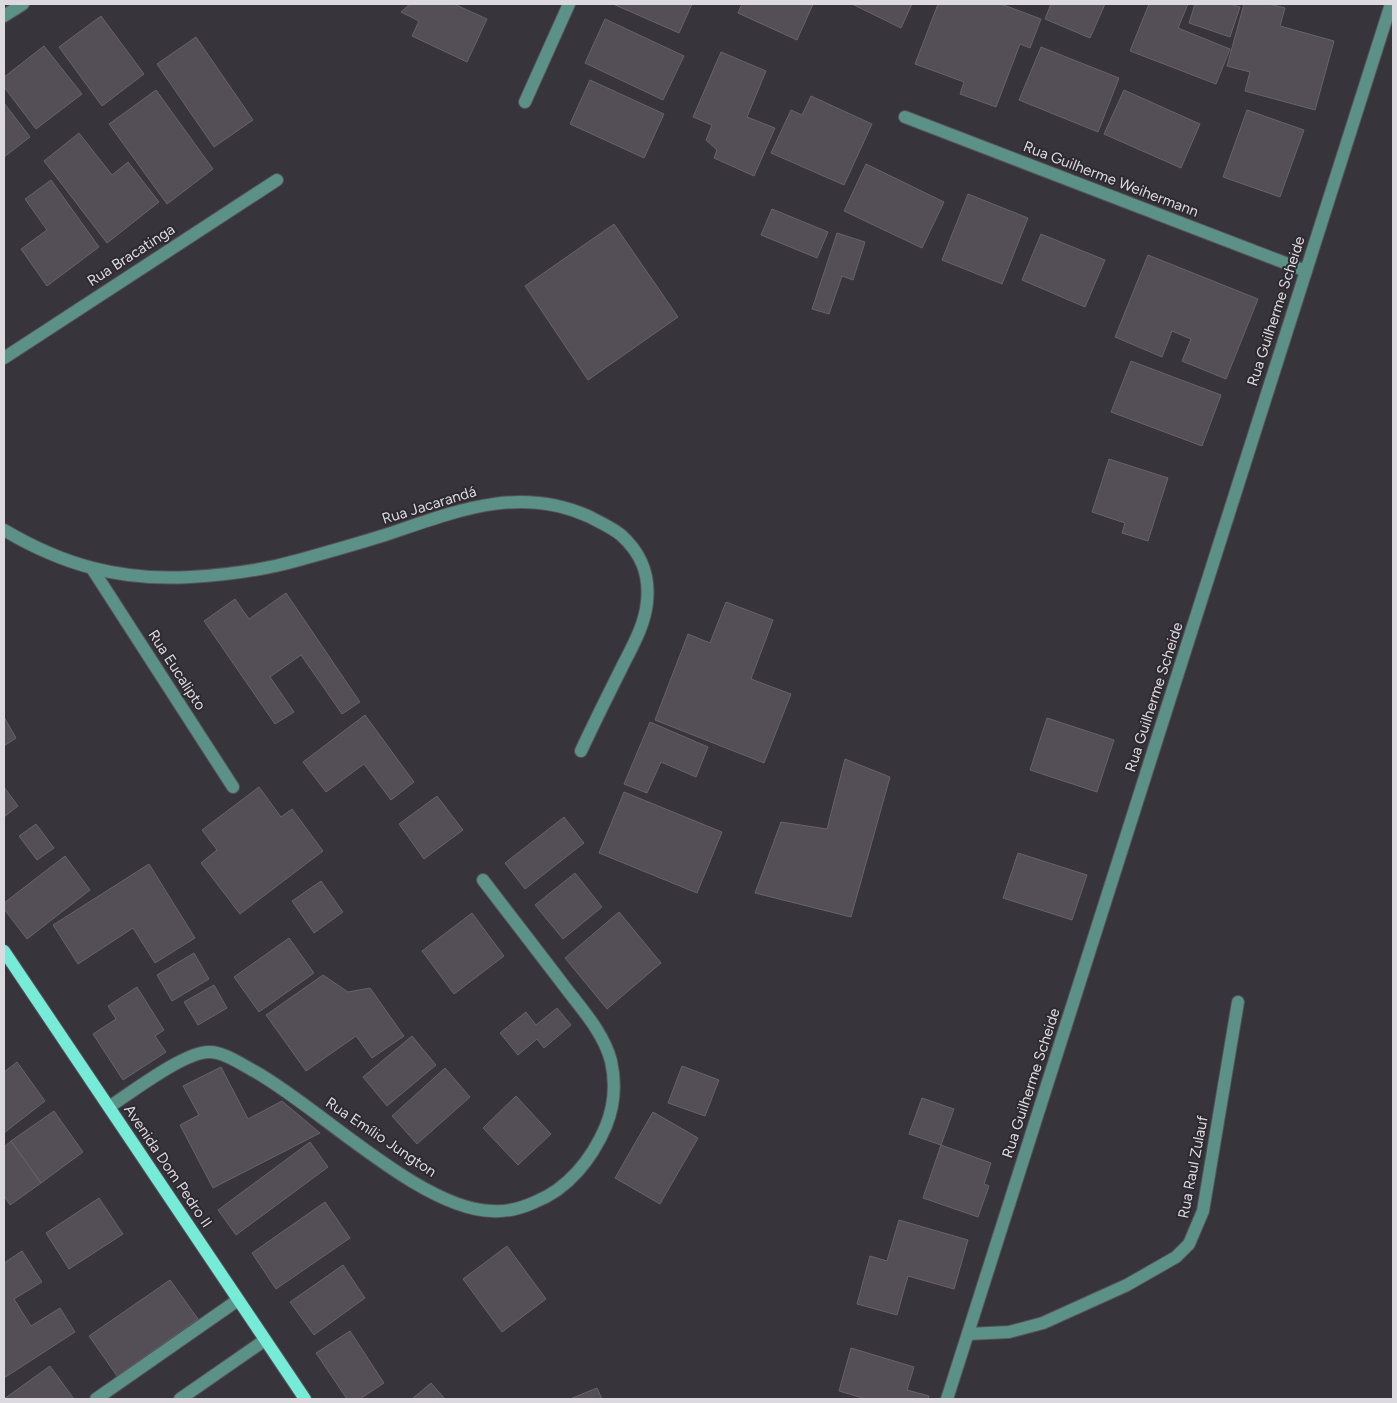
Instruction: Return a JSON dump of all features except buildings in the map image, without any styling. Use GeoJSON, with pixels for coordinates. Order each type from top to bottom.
{"type":"FeatureCollection","features":[{"type":"Feature","properties":{"kind":"main road","name":"Avenida Dom Pedro II"},"geometry":{"type":"LineString","coordinates":[[4,951],[305,1399]]}},
{"type":"Feature","properties":{"kind":"street"},"geometry":{"type":"LineString","coordinates":[[4,16],[23,4]]}},
{"type":"Feature","properties":{"kind":"street"},"geometry":{"type":"LineString","coordinates":[[525,102],[569,4]]}},
{"type":"Feature","properties":{"kind":"street","name":"Rua Guilherme Scheide"},"geometry":{"type":"LineString","coordinates":[[947,1399],[1391,4]]}},
{"type":"Feature","properties":{"kind":"street","name":"Rua Guilherme Weihermann"},"geometry":{"type":"LineString","coordinates":[[905,117],[1306,271]]}},
{"type":"Feature","properties":{"kind":"street","name":"Rua Bracatinga"},"geometry":{"type":"LineString","coordinates":[[4,358],[276,180]]}},
{"type":"Feature","properties":{"kind":"street","name":"Rua Jacarandá"},"geometry":{"type":"LineString","coordinates":[[4,530],[49,555],[93,570],[140,575],[188,577],[251,570],[296,561],[462,510],[499,502],[533,501],[574,510],[612,528],[635,548],[647,575],[648,603],[640,630],[581,751]]}},
{"type":"Feature","properties":{"kind":"street","name":"Rua Eucalipto"},"geometry":{"type":"LineString","coordinates":[[93,570],[233,787]]}},
{"type":"Feature","properties":{"kind":"street","name":"Rua Emílio Jungton"},"geometry":{"type":"LineString","coordinates":[[109,1107],[188,1057],[210,1052],[231,1058],[267,1078],[398,1172],[459,1205],[492,1212],[522,1208],[550,1196],[572,1179],[601,1137],[611,1115],[614,1090],[610,1060],[596,1028],[483,880]]}},
{"type":"Feature","properties":{"kind":"street","name":"Rua Raul Zulauf"},"geometry":{"type":"LineString","coordinates":[[968,1334],[1009,1332],[1043,1323],[1127,1285],[1176,1257],[1189,1244],[1203,1211],[1238,1002]]}},
{"type":"Feature","properties":{"kind":"street"},"geometry":{"type":"LineString","coordinates":[[96,1399],[238,1300]]}},
{"type":"Feature","properties":{"kind":"street"},"geometry":{"type":"LineString","coordinates":[[180,1399],[265,1340]]}}]}
